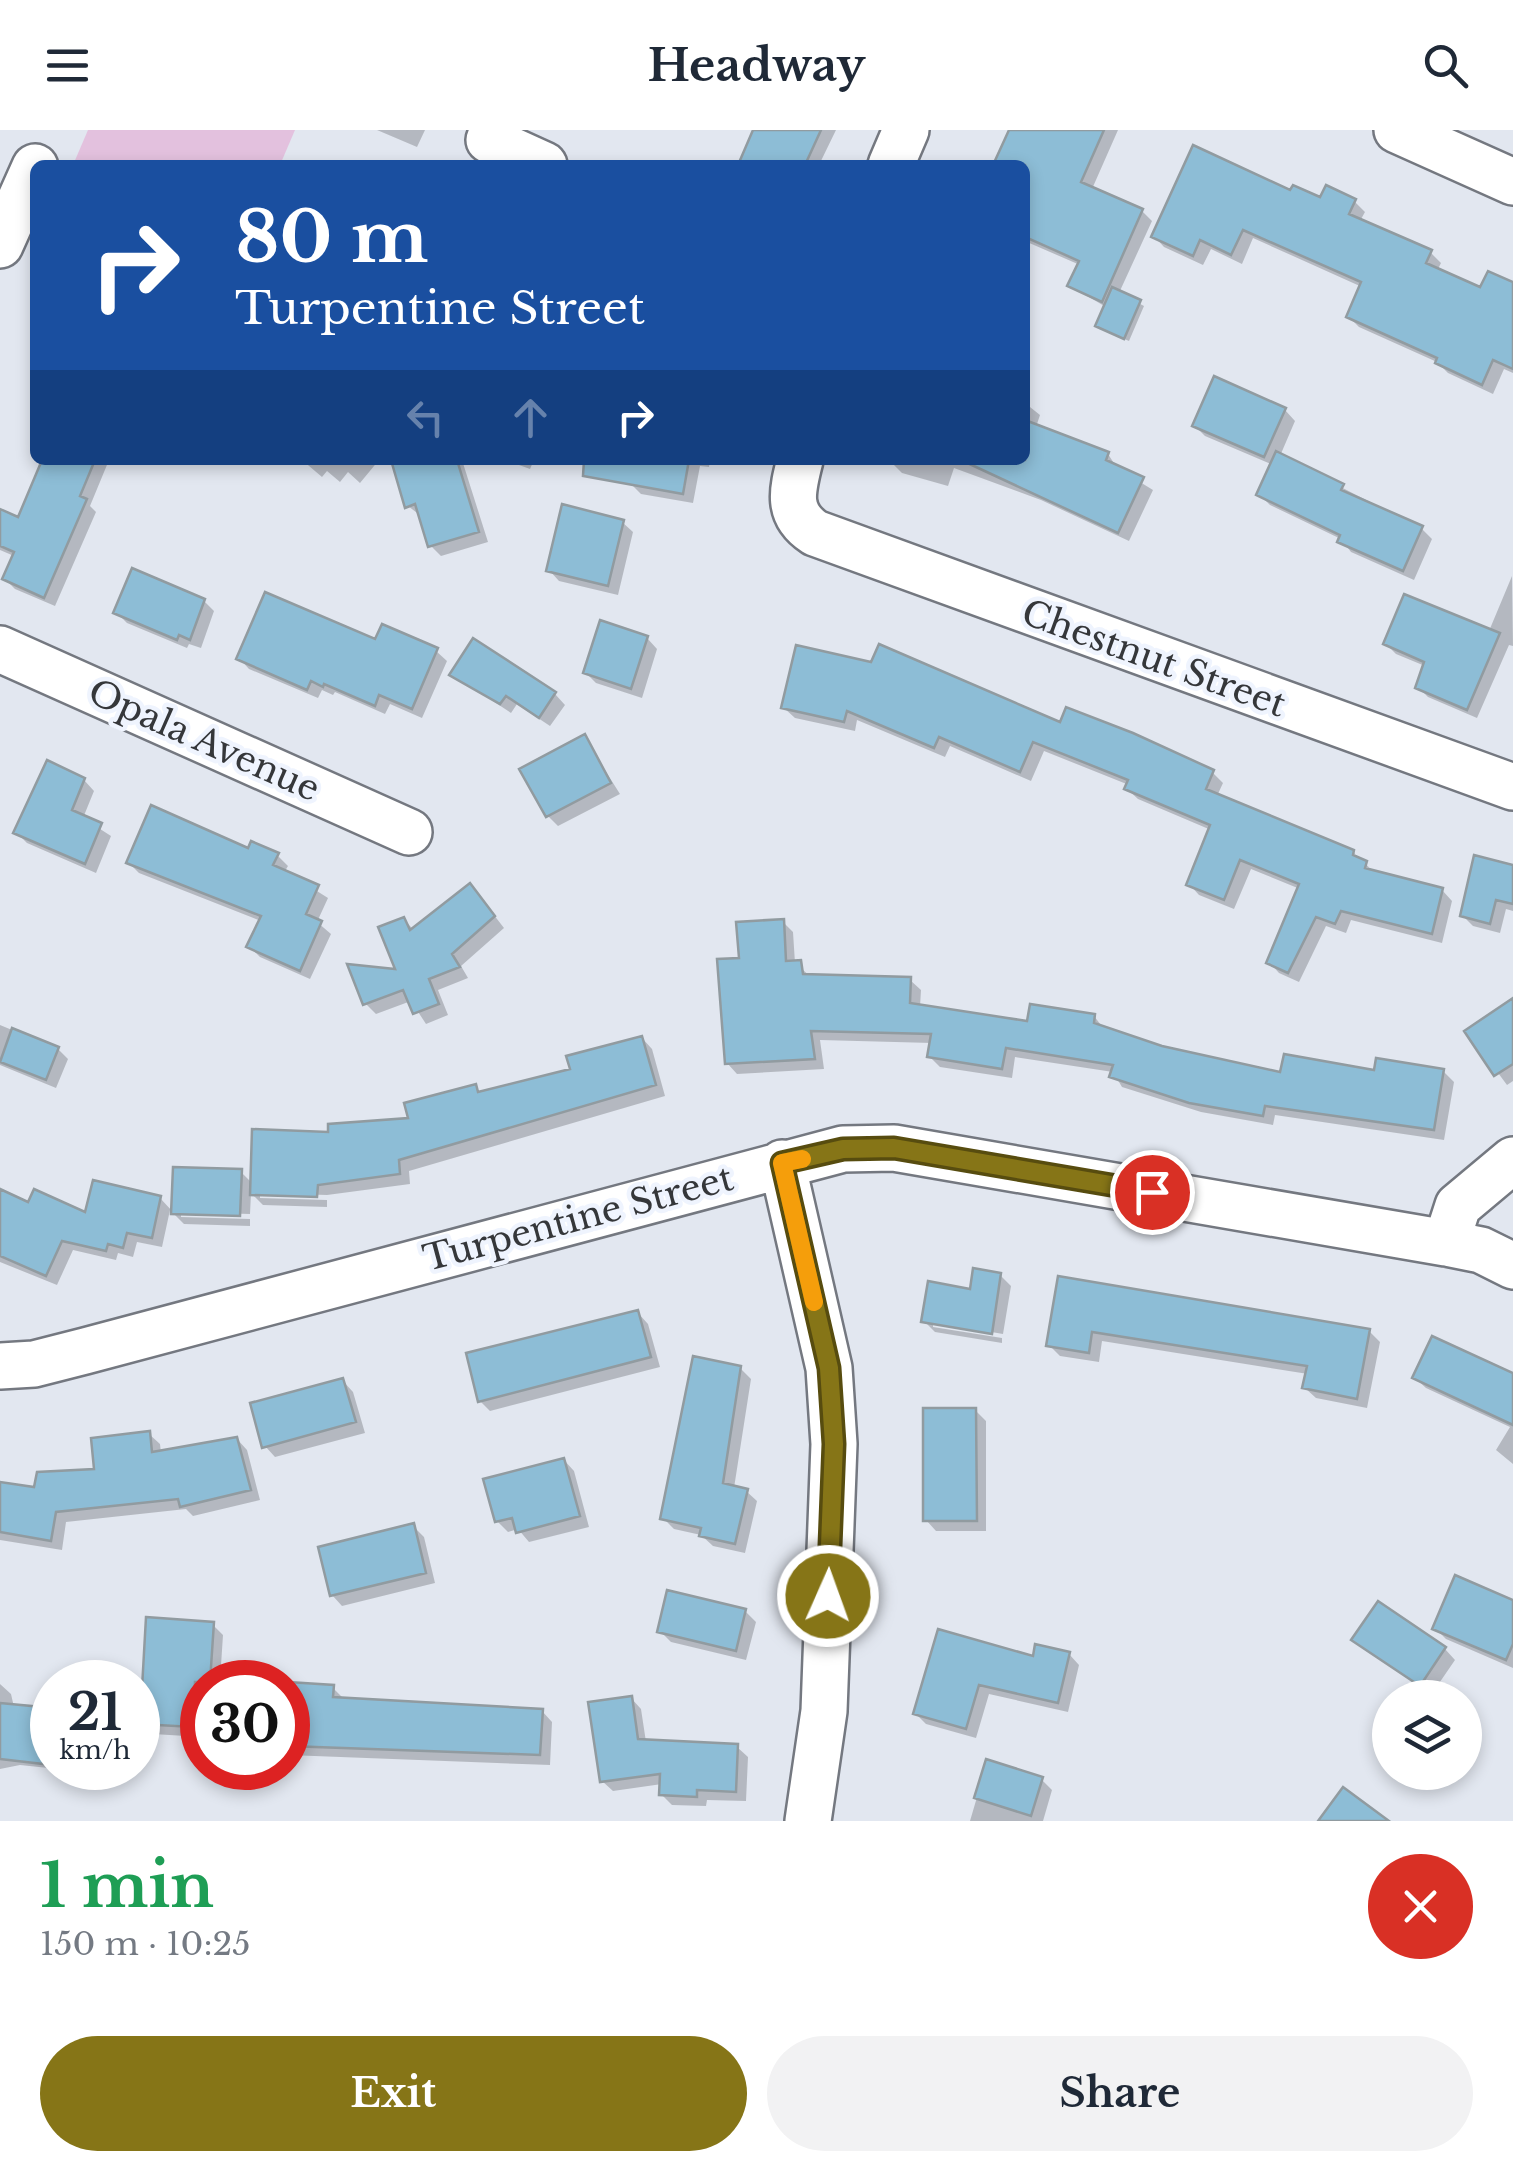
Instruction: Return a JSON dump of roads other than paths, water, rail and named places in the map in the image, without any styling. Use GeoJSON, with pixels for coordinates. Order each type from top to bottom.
{"type":"FeatureCollection","features":[{"type":"Feature","properties":{"kind":"street"},"geometry":{"type":"LineString","coordinates":[[38,160],[51,130]]}},
{"type":"Feature","properties":{"kind":"street"},"geometry":{"type":"LineString","coordinates":[[893,160],[906,130]]}},
{"type":"Feature","properties":{"kind":"street"},"geometry":{"type":"LineString","coordinates":[[1397,130],[1513,182]]}},
{"type":"Feature","properties":{"kind":"street"},"geometry":{"type":"LineString","coordinates":[[487,145],[530,160]]}},
{"type":"Feature","properties":{"kind":"street"},"geometry":{"type":"LineString","coordinates":[[0,246],[30,177]]}},
{"type":"Feature","properties":{"kind":"street","name":"Chestnut Street"},"geometry":{"type":"LineString","coordinates":[[799,465],[793,486],[798,522],[837,542],[1513,786]]}},
{"type":"Feature","properties":{"kind":"street","name":"Opala Avenue"},"geometry":{"type":"LineString","coordinates":[[0,649],[409,832]]}},
{"type":"Feature","properties":{"kind":"street","name":"Turpentine Street"},"geometry":{"type":"LineString","coordinates":[[0,1366],[34,1364],[85,1351],[843,1149],[894,1148],[1446,1243],[1481,1250],[1513,1266]]}},
{"type":"Feature","properties":{"kind":"street"},"geometry":{"type":"LineString","coordinates":[[1446,1243],[1458,1206],[1513,1160]]}},
{"type":"Feature","properties":{"kind":"street"},"geometry":{"type":"LineString","coordinates":[[782,1163],[829,1368],[834,1444],[824,1711],[808,1821]]}}]}
